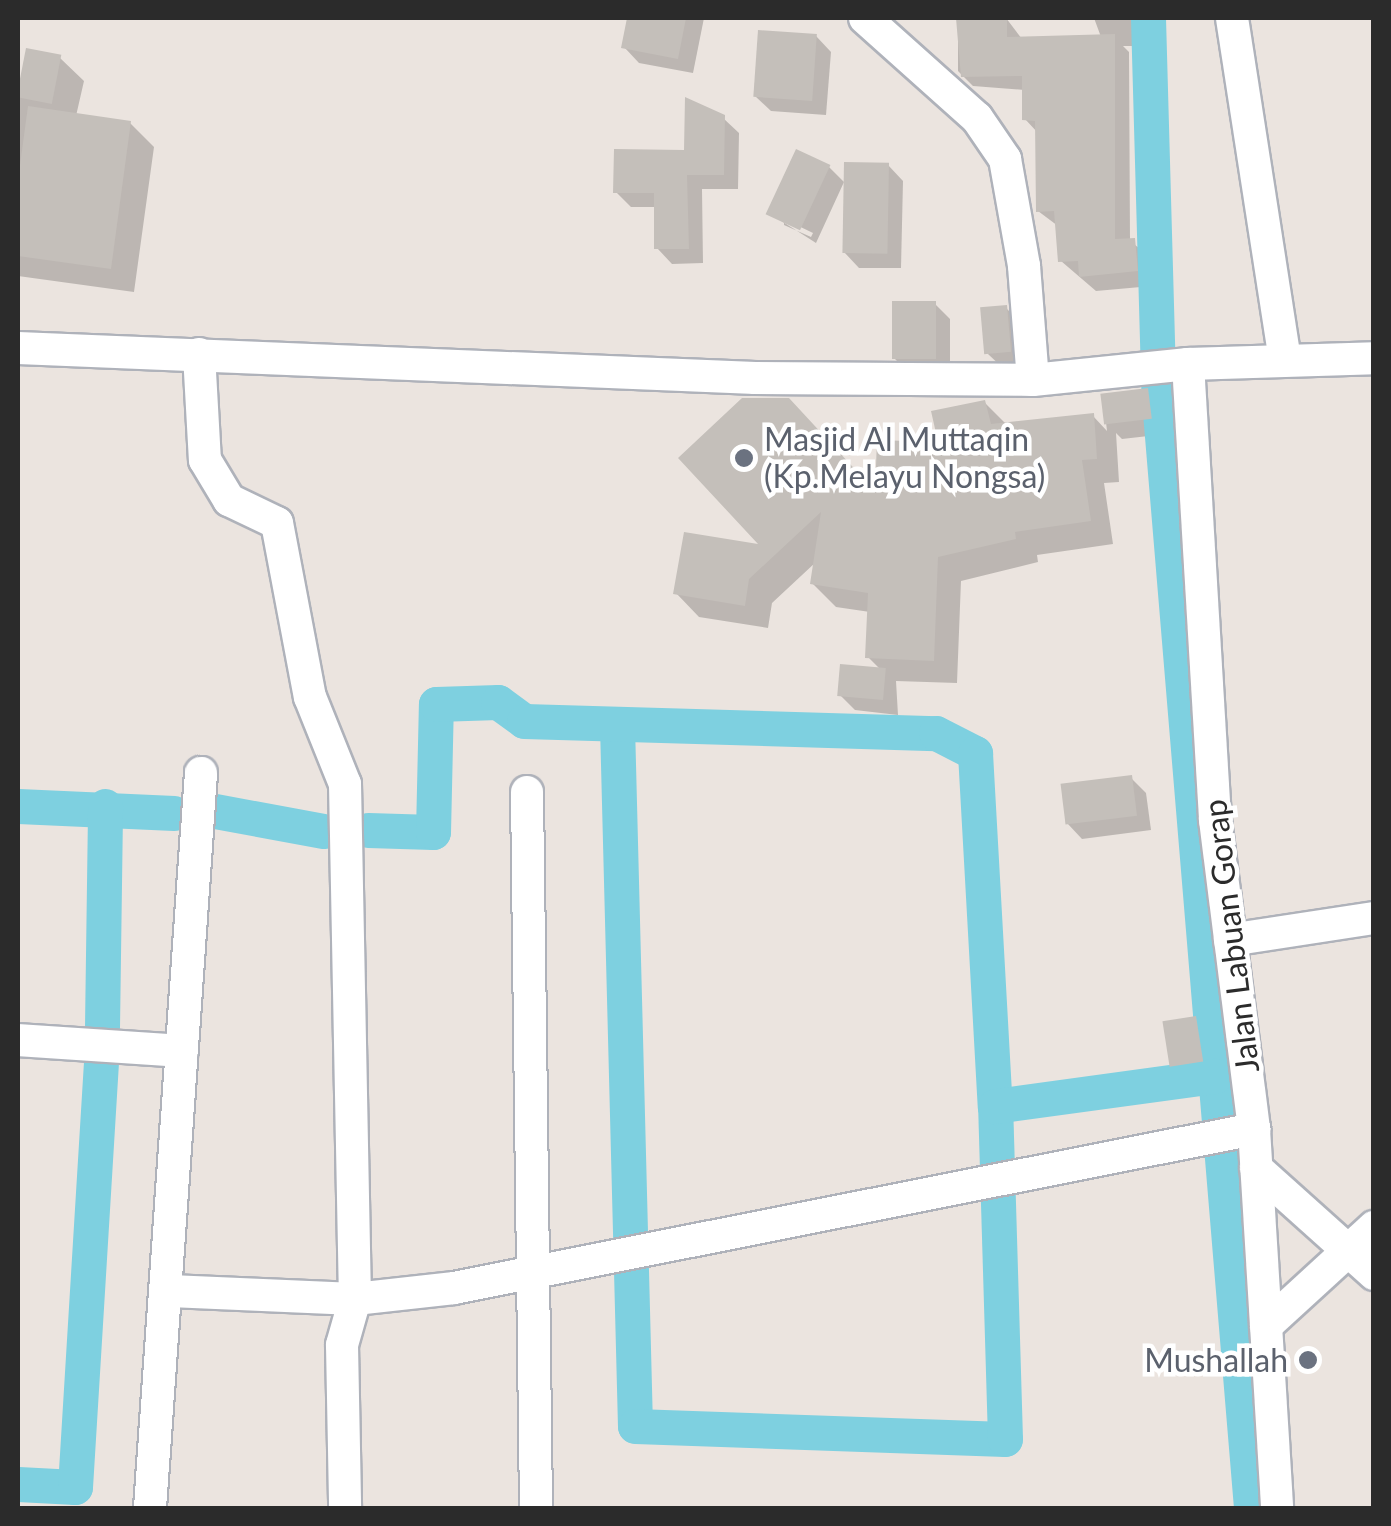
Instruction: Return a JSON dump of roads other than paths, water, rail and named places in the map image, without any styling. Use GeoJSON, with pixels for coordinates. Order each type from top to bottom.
{"type":"FeatureCollection","features":[{"type":"Feature","properties":{"kind":"street"},"geometry":{"type":"LineString","coordinates":[[864,18],[978,118],[1005,160],[1021,248],[1033,380]]}},
{"type":"Feature","properties":{"kind":"street"},"geometry":{"type":"LineString","coordinates":[[1232,18],[1284,359]]}},
{"type":"Feature","properties":{"kind":"street"},"geometry":{"type":"LineString","coordinates":[[18,348],[736,377],[1033,380],[1180,364],[1374,358]]}},
{"type":"Feature","properties":{"kind":"street"},"geometry":{"type":"LineString","coordinates":[[199,354],[206,460],[229,500],[277,524],[310,697],[345,784],[355,1299],[342,1345],[345,1508]]}},
{"type":"Feature","properties":{"kind":"street","name":"Jalan Labuan Gorap"},"geometry":{"type":"LineString","coordinates":[[1180,364],[1215,820],[1230,940],[1246,1132],[1256,1168],[1277,1508]]}},
{"type":"Feature","properties":{"kind":"street"},"geometry":{"type":"LineString","coordinates":[[150,1508],[170,1292],[201,774]]}},
{"type":"Feature","properties":{"kind":"street"},"geometry":{"type":"LineString","coordinates":[[526,792],[528,1272],[536,1508]]}},
{"type":"Feature","properties":{"kind":"street"},"geometry":{"type":"LineString","coordinates":[[1230,940],[1374,918]]}},
{"type":"Feature","properties":{"kind":"street"},"geometry":{"type":"LineString","coordinates":[[18,1040],[182,1052]]}},
{"type":"Feature","properties":{"kind":"street"},"geometry":{"type":"LineString","coordinates":[[170,1292],[355,1299],[528,1272],[1246,1132]]}},
{"type":"Feature","properties":{"kind":"street"},"geometry":{"type":"LineString","coordinates":[[1256,1168],[1362,1263]]}},
{"type":"Feature","properties":{"kind":"street"},"geometry":{"type":"LineString","coordinates":[[1266,1326],[1362,1263],[1374,1228]]}},
{"type":"Feature","properties":{"kind":"waterway"},"geometry":{"type":"LineString","coordinates":[[1148,18],[1159,400],[1251,1508]]}},
{"type":"Feature","properties":{"kind":"waterway"},"geometry":{"type":"LineString","coordinates":[[368,830],[433,832],[436,704],[498,702],[524,721],[936,733],[975,753],[995,1106],[1215,1076]]}},
{"type":"Feature","properties":{"kind":"waterway"},"geometry":{"type":"LineString","coordinates":[[617,725],[635,1426],[1005,1439],[995,1106]]}},
{"type":"Feature","properties":{"kind":"waterway"},"geometry":{"type":"LineString","coordinates":[[18,806],[174,813]]}},
{"type":"Feature","properties":{"kind":"waterway"},"geometry":{"type":"LineString","coordinates":[[102,1027],[105,806]]}},
{"type":"Feature","properties":{"kind":"waterway"},"geometry":{"type":"LineString","coordinates":[[215,811],[323,831]]}},
{"type":"Feature","properties":{"kind":"waterway"},"geometry":{"type":"LineString","coordinates":[[18,1484],[75,1487],[101,1063]]}},
{"type":"Feature","properties":{"kind":"place","name":"Masjid Al Muttaqin (Kp.Melayu Nongsa)"},"geometry":{"type":"Point","coordinates":[744,458]}},
{"type":"Feature","properties":{"kind":"place","name":"Mushallah"},"geometry":{"type":"Point","coordinates":[1308,1360]}}]}
